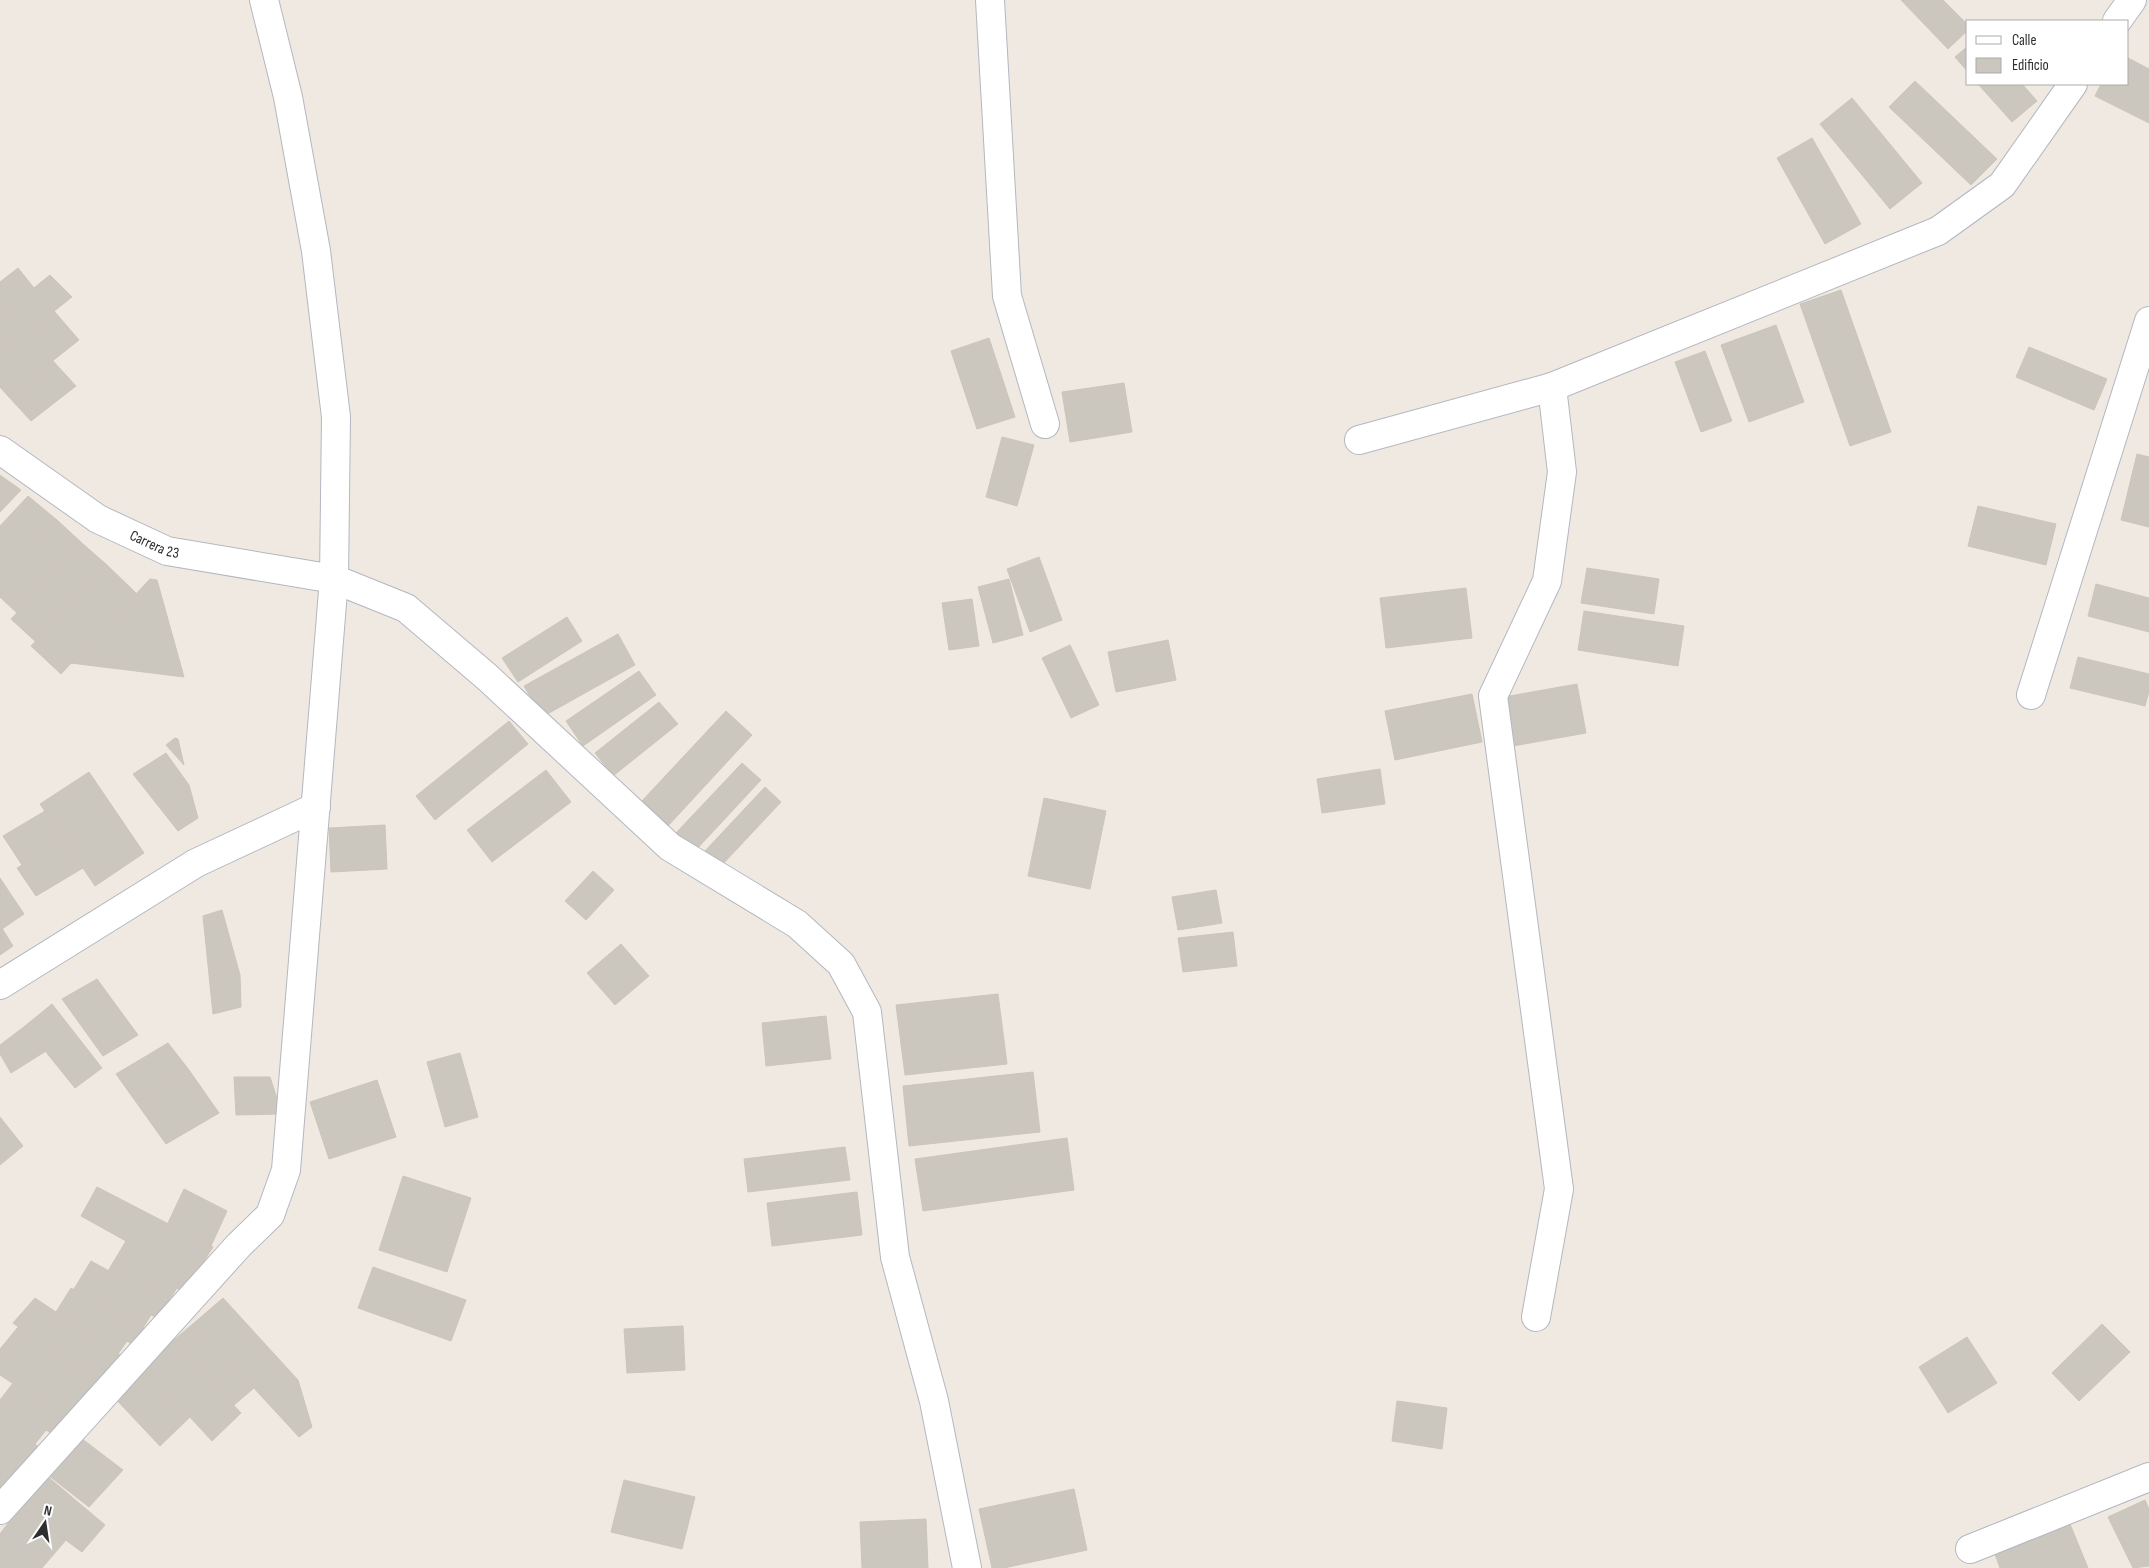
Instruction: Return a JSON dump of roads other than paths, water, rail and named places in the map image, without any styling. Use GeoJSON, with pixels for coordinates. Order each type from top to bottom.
{"type":"FeatureCollection","features":[{"type":"Feature","properties":{"kind":"street"},"geometry":{"type":"LineString","coordinates":[[0,1510],[238,1245],[270,1215],[286,1170],[334,579],[335,407],[316,251],[288,97],[264,0]]}},
{"type":"Feature","properties":{"kind":"street"},"geometry":{"type":"LineString","coordinates":[[990,0],[1007,296],[1045,424]]}},
{"type":"Feature","properties":{"kind":"street"},"geometry":{"type":"LineString","coordinates":[[2118,20],[2132,0]]}},
{"type":"Feature","properties":{"kind":"street"},"geometry":{"type":"LineString","coordinates":[[1359,440],[1552,388],[1938,230],[2002,185],[2072,85]]}},
{"type":"Feature","properties":{"kind":"street"},"geometry":{"type":"LineString","coordinates":[[2031,695],[2149,321]]}},
{"type":"Feature","properties":{"kind":"street"},"geometry":{"type":"LineString","coordinates":[[1536,1317],[1559,1189],[1493,696],[1547,582],[1562,472],[1552,388]]}},
{"type":"Feature","properties":{"kind":"street","name":"Carrera 23"},"geometry":{"type":"LineString","coordinates":[[0,450],[98,519],[167,551],[334,579],[406,608],[487,677],[670,847],[798,924],[841,964],[867,1012],[895,1257],[934,1401],[967,1568]]}},
{"type":"Feature","properties":{"kind":"street"},"geometry":{"type":"LineString","coordinates":[[0,985],[196,863],[316,807]]}},
{"type":"Feature","properties":{"kind":"street"},"geometry":{"type":"LineString","coordinates":[[1970,1549],[2149,1476]]}}]}
